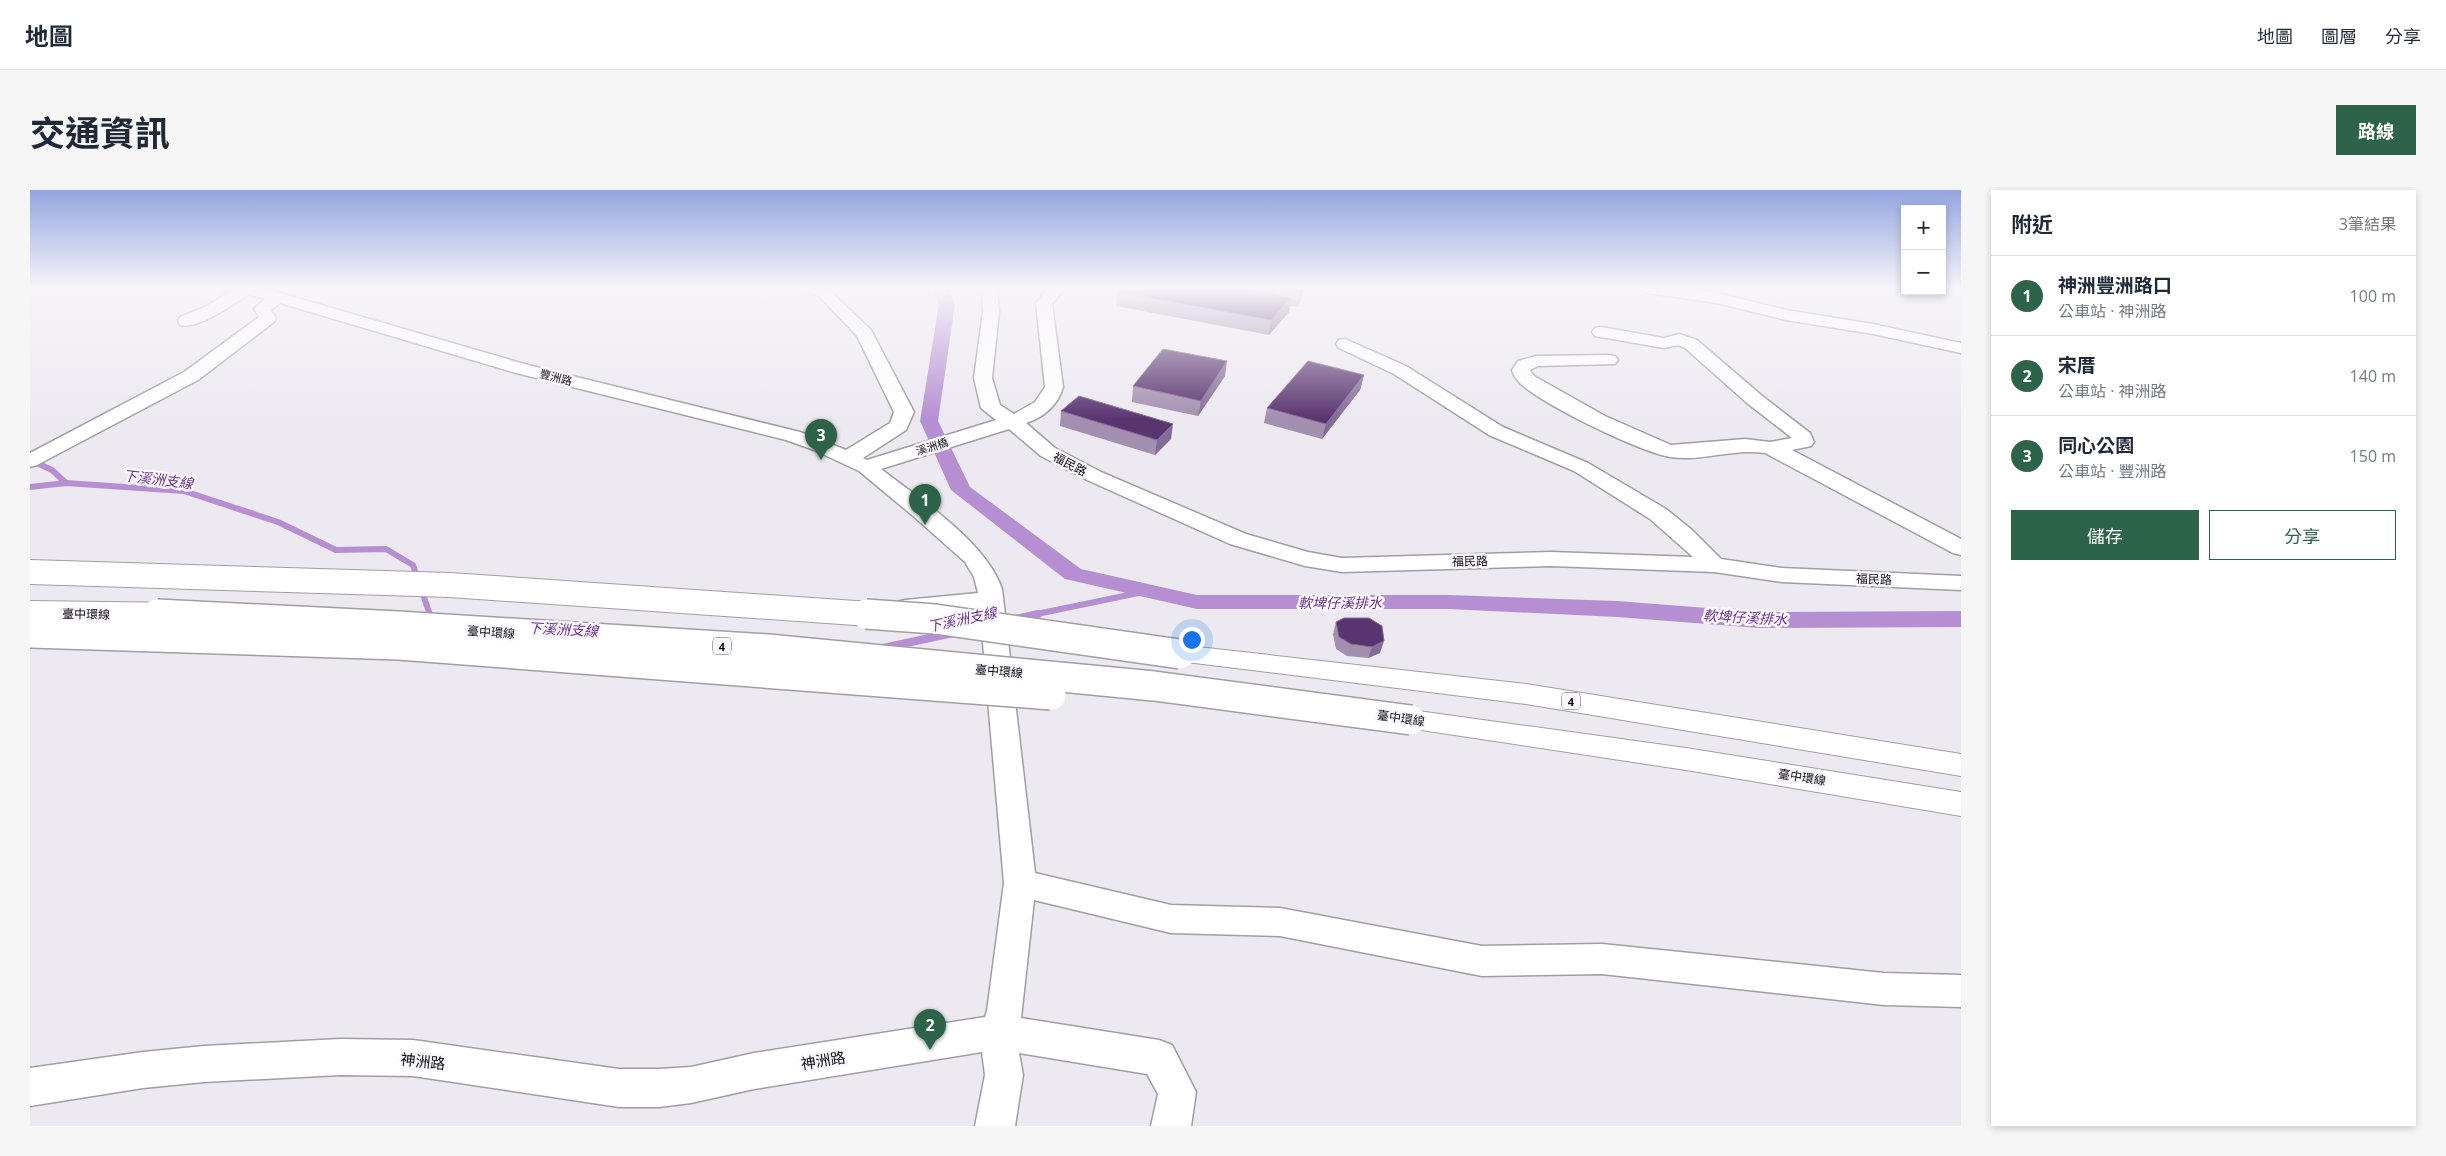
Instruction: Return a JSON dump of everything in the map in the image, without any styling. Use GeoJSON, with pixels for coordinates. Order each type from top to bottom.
{"type":"FeatureCollection","features":[{"type":"Feature","properties":{"kind":"highway"},"geometry":{"type":"LineString","coordinates":[[30,572],[450,585],[935,619],[1180,654]]}},
{"type":"Feature","properties":{"kind":"highway","name":"4"},"geometry":{"type":"LineString","coordinates":[[30,584],[419,600],[1180,654],[1526,694],[1961,765]]}},
{"type":"Feature","properties":{"kind":"highway","name":"臺中環線"},"geometry":{"type":"LineString","coordinates":[[30,613],[153,614],[388,625],[768,649],[1154,686],[1623,749],[1805,777],[1961,804]]}},
{"type":"Feature","properties":{"kind":"highway"},"geometry":{"type":"LineString","coordinates":[[30,633],[399,645],[1178,705],[1411,720]]}},
{"type":"Feature","properties":{"kind":"street"},"geometry":{"type":"LineString","coordinates":[[30,461],[191,376],[250,332]]}},
{"type":"Feature","properties":{"kind":"street","name":"豐洲路"},"geometry":{"type":"LineString","coordinates":[[393,332],[522,369],[793,436],[868,461]]}},
{"type":"Feature","properties":{"kind":"street"},"geometry":{"type":"LineString","coordinates":[[863,332],[904,412],[899,426],[868,461],[974,558],[986,577],[991,600],[1020,882],[1005,1012],[998,1032],[1004,1075],[995,1126]]}},
{"type":"Feature","properties":{"kind":"street","name":"福民路"},"geometry":{"type":"LineString","coordinates":[[989,332],[983,378],[991,408],[1006,423],[1048,452],[1094,476],[1238,540],[1305,559],[1342,565],[1551,559],[1714,565],[1782,575],[1961,583]]}},
{"type":"Feature","properties":{"kind":"street"},"geometry":{"type":"LineString","coordinates":[[1006,423],[1038,410],[1050,399],[1053,393],[1054,382],[1048,332]]}},
{"type":"Feature","properties":{"kind":"street"},"geometry":{"type":"LineString","coordinates":[[1601,332],[1664,343],[1679,339],[1691,344],[1754,400],[1802,437],[1804,442],[1770,448]]}},
{"type":"Feature","properties":{"kind":"street"},"geometry":{"type":"LineString","coordinates":[[1885,332],[1961,348]]}},
{"type":"Feature","properties":{"kind":"street"},"geometry":{"type":"LineString","coordinates":[[1345,344],[1400,370],[1496,430],[1589,472],[1658,514],[1684,535],[1714,565]]}},
{"type":"Feature","properties":{"kind":"street"},"geometry":{"type":"LineString","coordinates":[[1609,360],[1536,360],[1524,365],[1521,370],[1524,377],[1533,384],[1656,448],[1670,451],[1746,445],[1770,448],[1961,548]]}},
{"type":"Feature","properties":{"kind":"street","name":"溪洲橋"},"geometry":{"type":"LineString","coordinates":[[868,461],[1006,423]]}},
{"type":"Feature","properties":{"kind":"street"},"geometry":{"type":"LineString","coordinates":[[30,579],[396,582],[901,608],[991,600]]}},
{"type":"Feature","properties":{"kind":"street"},"geometry":{"type":"LineString","coordinates":[[1020,882],[1170,919],[1280,922],[1482,961],[1602,959],[1884,990],[1961,991]]}},
{"type":"Feature","properties":{"kind":"street","name":"神洲路"},"geometry":{"type":"LineString","coordinates":[[30,1088],[143,1070],[196,1064],[340,1057],[414,1058],[619,1088],[660,1088],[691,1086],[754,1071],[998,1032],[1159,1058],[1177,1092],[1171,1126]]}},
{"type":"Feature","properties":{"kind":"building"},"geometry":{"type":"Polygon","coordinates":[[[1163,349],[1227,361],[1201,401],[1133,386],[1163,349]]]}},
{"type":"Feature","properties":{"kind":"building"},"geometry":{"type":"Polygon","coordinates":[[[1308,361],[1364,375],[1326,424],[1267,408],[1308,361]]]}},
{"type":"Feature","properties":{"kind":"building"},"geometry":{"type":"Polygon","coordinates":[[[1079,396],[1173,424],[1157,440],[1061,411],[1079,396]]]}},
{"type":"Feature","properties":{"kind":"building"},"geometry":{"type":"Polygon","coordinates":[[[1344,618],[1369,618],[1382,626],[1384,641],[1372,647],[1351,644],[1339,637],[1336,622],[1344,618]]]}},
{"type":"Feature","properties":{"kind":"waterway","name":"軟埤仔溪排水"},"geometry":{"type":"LineString","coordinates":[[943,332],[929,421],[961,490],[1073,574],[1197,602],[1449,602],[1617,609],[1759,620],[1961,619]]}},
{"type":"Feature","properties":{"kind":"waterway"},"geometry":{"type":"LineString","coordinates":[[30,460],[52,470],[66,483]]}},
{"type":"Feature","properties":{"kind":"waterway","name":"下溪洲支線"},"geometry":{"type":"LineString","coordinates":[[30,487],[66,483]]}},
{"type":"Feature","properties":{"kind":"waterway","name":"下溪洲支線"},"geometry":{"type":"LineString","coordinates":[[66,483],[184,491],[278,522],[336,550],[386,549],[413,565],[430,615]]}},
{"type":"Feature","properties":{"kind":"waterway","name":"下溪洲支線"},"geometry":{"type":"LineString","coordinates":[[1032,615],[1148,591]]}},
{"type":"Feature","properties":{"kind":"waterway","name":"下溪洲支線"},"geometry":{"type":"LineString","coordinates":[[429,614],[432,623]]}},
{"type":"Feature","properties":{"kind":"waterway","name":"下溪洲支線"},"geometry":{"type":"LineString","coordinates":[[1015,619],[1038,614]]}},
{"type":"Feature","properties":{"kind":"waterway","name":"下溪洲支線"},"geometry":{"type":"LineString","coordinates":[[883,648],[953,633]]}},
{"type":"Feature","properties":{"kind":"place","name":"同心公園"},"geometry":{"type":"Point","coordinates":[821,460]}},
{"type":"Feature","properties":{"kind":"place","name":"神洲豐洲路口"},"geometry":{"type":"Point","coordinates":[925,525]}},
{"type":"Feature","properties":{"kind":"place","name":"宋厝"},"geometry":{"type":"Point","coordinates":[930,1050]}}]}
